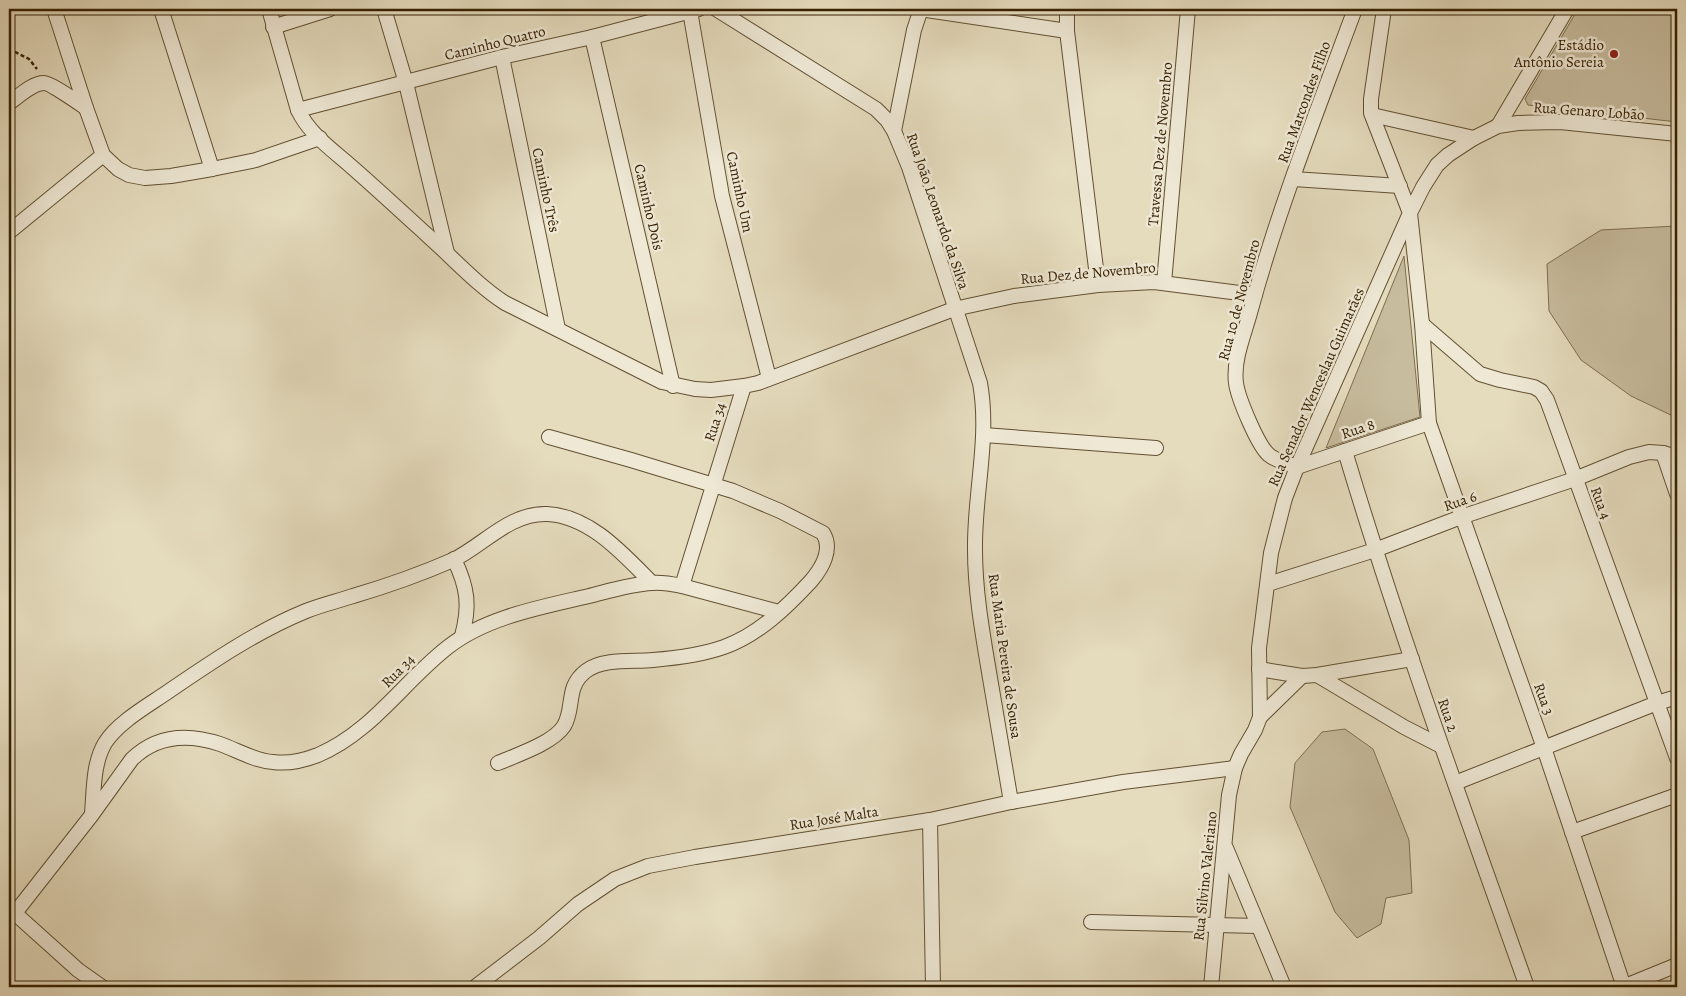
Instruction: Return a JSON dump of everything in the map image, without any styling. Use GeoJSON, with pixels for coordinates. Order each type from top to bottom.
{"type":"FeatureCollection","features":[{"type":"Feature","properties":{"kind":"street"},"geometry":{"type":"LineString","coordinates":[[54,9],[103,155],[129,175],[144,178],[212,170],[256,160],[320,138]]}},
{"type":"Feature","properties":{"kind":"street"},"geometry":{"type":"LineString","coordinates":[[161,9],[212,170]]}},
{"type":"Feature","properties":{"kind":"street"},"geometry":{"type":"LineString","coordinates":[[269,9],[298,110]]}},
{"type":"Feature","properties":{"kind":"street"},"geometry":{"type":"LineString","coordinates":[[274,27],[330,9]]}},
{"type":"Feature","properties":{"kind":"street"},"geometry":{"type":"LineString","coordinates":[[384,9],[406,83],[447,252]]}},
{"type":"Feature","properties":{"kind":"street","name":"Rua João Leonardo da Silva"},"geometry":{"type":"LineString","coordinates":[[716,9],[876,109],[887,120],[894,131],[909,167],[954,309]]}},
{"type":"Feature","properties":{"kind":"street"},"geometry":{"type":"LineString","coordinates":[[894,131],[914,30],[921,9],[1068,31]]}},
{"type":"Feature","properties":{"kind":"street"},"geometry":{"type":"LineString","coordinates":[[1067,9],[1098,285]]}},
{"type":"Feature","properties":{"kind":"street","name":"Travessa Dez de Novembro"},"geometry":{"type":"LineString","coordinates":[[1164,283],[1188,9]]}},
{"type":"Feature","properties":{"kind":"street","name":"Rua Marcondes Filho"},"geometry":{"type":"LineString","coordinates":[[1292,179],[1356,9]]}},
{"type":"Feature","properties":{"kind":"street"},"geometry":{"type":"LineString","coordinates":[[1384,9],[1371,99],[1372,115],[1410,213]]}},
{"type":"Feature","properties":{"kind":"street"},"geometry":{"type":"LineString","coordinates":[[1498,126],[1567,9]]}},
{"type":"Feature","properties":{"kind":"street","name":"Caminho Quatro"},"geometry":{"type":"LineString","coordinates":[[298,110],[502,57],[695,10]]}},
{"type":"Feature","properties":{"kind":"street","name":"Caminho Um"},"geometry":{"type":"LineString","coordinates":[[695,10],[722,196],[769,378]]}},
{"type":"Feature","properties":{"kind":"street","name":"Caminho Dois"},"geometry":{"type":"LineString","coordinates":[[592,36],[673,386]]}},
{"type":"Feature","properties":{"kind":"street","name":"Caminho Três"},"geometry":{"type":"LineString","coordinates":[[502,57],[558,329]]}},
{"type":"Feature","properties":{"kind":"street"},"geometry":{"type":"LineString","coordinates":[[9,103],[32,87],[44,83],[86,108]]}},
{"type":"Feature","properties":{"kind":"street","name":"Rua Dez de Novembro"},"geometry":{"type":"LineString","coordinates":[[298,110],[320,138],[447,252],[481,286],[505,303],[646,375],[673,386],[711,390],[744,386],[954,309],[1014,296],[1135,282],[1164,283],[1255,295]]}},
{"type":"Feature","properties":{"kind":"street"},"geometry":{"type":"LineString","coordinates":[[1372,115],[1474,138]]}},
{"type":"Feature","properties":{"kind":"street","name":"Rua Genaro Lobão"},"geometry":{"type":"LineString","coordinates":[[1498,126],[1518,123],[1560,122],[1677,134]]}},
{"type":"Feature","properties":{"kind":"street","name":"Rua Senador Wenceslau Guimarães"},"geometry":{"type":"LineString","coordinates":[[1260,717],[1259,669],[1261,622],[1271,553],[1284,498],[1423,187],[1437,165],[1448,155],[1474,138],[1498,126]]}},
{"type":"Feature","properties":{"kind":"street"},"geometry":{"type":"LineString","coordinates":[[9,232],[103,155]]}},
{"type":"Feature","properties":{"kind":"street"},"geometry":{"type":"LineString","coordinates":[[1292,179],[1400,186]]}},
{"type":"Feature","properties":{"kind":"street","name":"Rua 10 de Novembro"},"geometry":{"type":"LineString","coordinates":[[1292,179],[1255,295],[1238,356],[1236,382],[1241,401],[1265,451],[1273,458],[1297,467]]}},
{"type":"Feature","properties":{"kind":"street","name":"Rua 3"},"geometry":{"type":"LineString","coordinates":[[1410,213],[1422,324],[1429,423],[1544,748],[1624,987]]}},
{"type":"Feature","properties":{"kind":"street","name":"Rua Maria Pereira de Sousa"},"geometry":{"type":"LineString","coordinates":[[954,309],[980,383],[983,406],[984,436],[976,518],[976,579],[981,627],[1011,802]]}},
{"type":"Feature","properties":{"kind":"street","name":"Rua 4"},"geometry":{"type":"LineString","coordinates":[[1422,324],[1480,374],[1534,387],[1543,393],[1677,758]]}},
{"type":"Feature","properties":{"kind":"street","name":"Rua 34"},"geometry":{"type":"LineString","coordinates":[[12,911],[91,816],[132,760],[152,744],[187,737],[205,740],[273,762],[299,760],[315,756],[349,738],[363,727],[433,659],[462,636],[489,624],[539,608],[620,588],[652,583],[682,586],[744,386]]}},
{"type":"Feature","properties":{"kind":"street","name":"Rua 8"},"geometry":{"type":"LineString","coordinates":[[1297,467],[1429,423]]}},
{"type":"Feature","properties":{"kind":"street"},"geometry":{"type":"LineString","coordinates":[[984,436],[1156,448]]}},
{"type":"Feature","properties":{"kind":"street"},"geometry":{"type":"LineString","coordinates":[[498,763],[555,736],[564,727],[569,715],[572,690],[586,671],[596,666],[667,659],[725,647],[751,634],[779,612],[805,587],[819,570],[826,556],[826,538],[823,533],[780,510],[712,485],[549,437]]}},
{"type":"Feature","properties":{"kind":"street","name":"Rua 2"},"geometry":{"type":"LineString","coordinates":[[1345,451],[1375,550],[1441,746],[1527,987]]}},
{"type":"Feature","properties":{"kind":"street","name":"Rua 6"},"geometry":{"type":"LineString","coordinates":[[1268,584],[1375,550],[1461,517],[1576,479],[1629,457],[1649,452],[1677,457]]}},
{"type":"Feature","properties":{"kind":"street"},"geometry":{"type":"LineString","coordinates":[[1663,453],[1677,494]]}},
{"type":"Feature","properties":{"kind":"street"},"geometry":{"type":"LineString","coordinates":[[91,816],[99,756],[112,733],[139,711],[237,647],[280,622],[308,610],[400,581],[454,559],[505,526],[538,514],[550,514],[578,521],[614,546],[652,583]]}},
{"type":"Feature","properties":{"kind":"street"},"geometry":{"type":"LineString","coordinates":[[454,559],[463,577],[467,597],[467,617],[462,636]]}},
{"type":"Feature","properties":{"kind":"street"},"geometry":{"type":"LineString","coordinates":[[682,586],[779,612]]}},
{"type":"Feature","properties":{"kind":"street"},"geometry":{"type":"LineString","coordinates":[[1259,669],[1302,676],[1317,676],[1412,659]]}},
{"type":"Feature","properties":{"kind":"street"},"geometry":{"type":"LineString","coordinates":[[1260,717],[1302,676]]}},
{"type":"Feature","properties":{"kind":"street"},"geometry":{"type":"LineString","coordinates":[[1317,676],[1404,727],[1441,746]]}},
{"type":"Feature","properties":{"kind":"street"},"geometry":{"type":"LineString","coordinates":[[1455,783],[1657,703],[1677,698]]}},
{"type":"Feature","properties":{"kind":"street","name":"Rua Silvino Valeriano"},"geometry":{"type":"LineString","coordinates":[[1211,987],[1234,768],[1260,717]]}},
{"type":"Feature","properties":{"kind":"street","name":"Rua José Malta"},"geometry":{"type":"LineString","coordinates":[[475,987],[539,938],[578,904],[615,879],[648,866],[705,855],[930,820],[1011,802],[1123,782],[1234,768]]}},
{"type":"Feature","properties":{"kind":"street"},"geometry":{"type":"LineString","coordinates":[[1572,832],[1677,795]]}},
{"type":"Feature","properties":{"kind":"street"},"geometry":{"type":"LineString","coordinates":[[930,820],[933,987]]}},
{"type":"Feature","properties":{"kind":"street"},"geometry":{"type":"LineString","coordinates":[[1225,845],[1284,987]]}},
{"type":"Feature","properties":{"kind":"street"},"geometry":{"type":"LineString","coordinates":[[12,911],[78,970],[102,987]]}},
{"type":"Feature","properties":{"kind":"street"},"geometry":{"type":"LineString","coordinates":[[1091,922],[1258,926]]}},
{"type":"Feature","properties":{"kind":"street"},"geometry":{"type":"LineString","coordinates":[[1624,987],[1677,965]]}},
{"type":"Feature","properties":{"kind":"path"},"geometry":{"type":"LineString","coordinates":[[9,49],[29,59],[50,85]]}},
{"type":"Feature","properties":{"kind":"shaded area","name":"Estádio Antônio Sereia"},"geometry":{"type":"Polygon","coordinates":[[[1578,9],[1677,9],[1677,122],[1528,105],[1525,99],[1578,9]]]}},
{"type":"Feature","properties":{"kind":"shaded area"},"geometry":{"type":"Polygon","coordinates":[[[1677,226],[1677,418],[1631,396],[1581,360],[1549,311],[1547,264],[1601,230],[1677,226]]]}},
{"type":"Feature","properties":{"kind":"shaded area"},"geometry":{"type":"Polygon","coordinates":[[[1404,256],[1420,417],[1326,448],[1404,256]]]}},
{"type":"Feature","properties":{"kind":"shaded area"},"geometry":{"type":"Polygon","coordinates":[[[1345,729],[1373,749],[1409,840],[1412,893],[1386,898],[1381,924],[1357,938],[1335,912],[1290,807],[1295,763],[1322,732],[1345,729]]]}},
{"type":"Feature","properties":{"kind":"place","name":"Estádio Antônio Sereia"},"geometry":{"type":"Point","coordinates":[1614,54]}}]}
